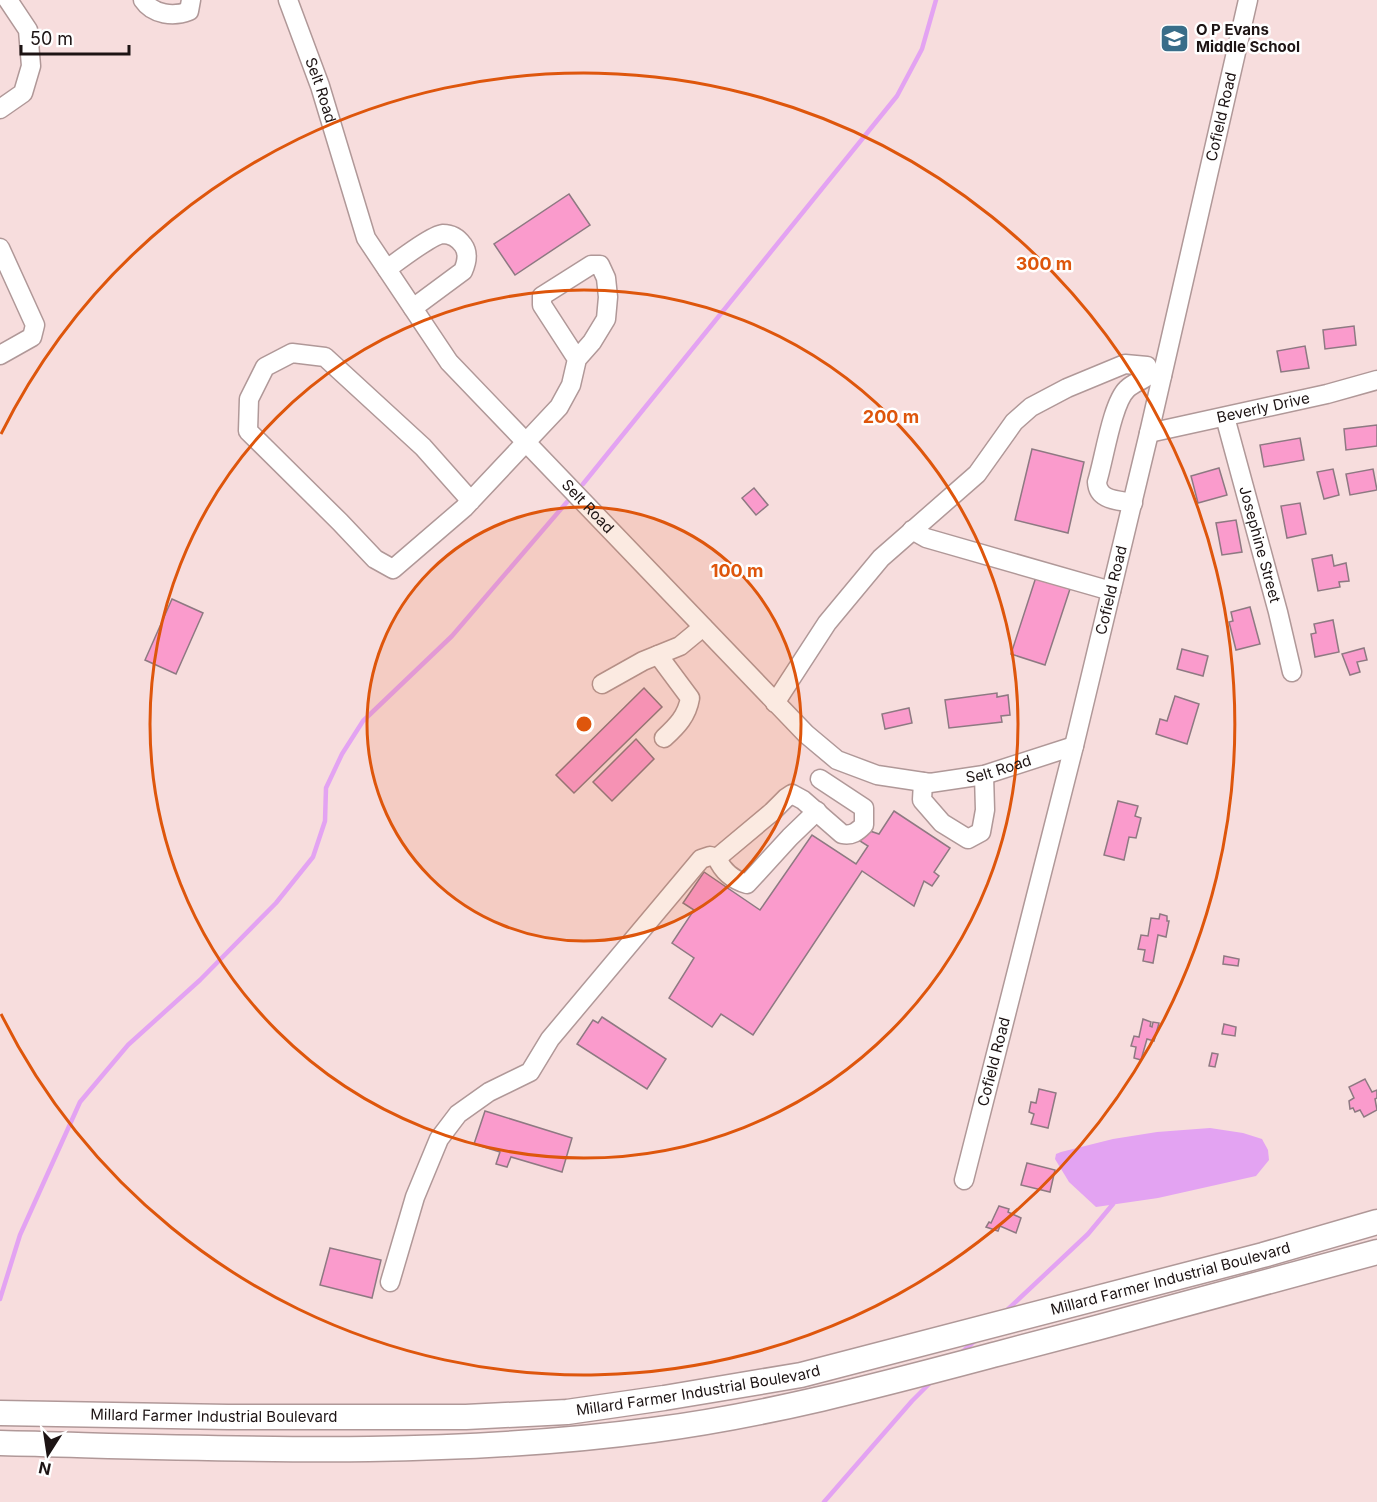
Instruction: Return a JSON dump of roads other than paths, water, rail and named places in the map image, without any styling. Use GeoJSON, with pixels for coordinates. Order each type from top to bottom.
{"type":"FeatureCollection","features":[{"type":"Feature","properties":{"kind":"main road","name":"Millard Farmer Industrial Boulevard"},"geometry":{"type":"LineString","coordinates":[[0,1413],[454,1417],[578,1410],[801,1375],[1253,1258],[1377,1222]]}},
{"type":"Feature","properties":{"kind":"main road","name":"Millard Farmer Industrial Boulevard"},"geometry":{"type":"LineString","coordinates":[[0,1443],[171,1447],[455,1448],[558,1441],[656,1430],[742,1415],[876,1386],[1377,1252]]}},
{"type":"Feature","properties":{"kind":"street"},"geometry":{"type":"LineString","coordinates":[[0,109],[23,93],[31,66],[28,30],[8,0]]}},
{"type":"Feature","properties":{"kind":"street"},"geometry":{"type":"LineString","coordinates":[[143,0],[155,11],[180,14],[189,11],[191,0]]}},
{"type":"Feature","properties":{"kind":"street","name":"Selt Road"},"geometry":{"type":"LineString","coordinates":[[288,0],[320,86],[366,238],[449,362],[806,734],[837,760],[877,775],[930,783],[984,775],[1074,746]]}},
{"type":"Feature","properties":{"kind":"street","name":"Cofield Road"},"geometry":{"type":"LineString","coordinates":[[964,1180],[1133,503],[1149,433],[1156,375],[1248,0]]}},
{"type":"Feature","properties":{"kind":"street"},"geometry":{"type":"LineString","coordinates":[[387,269],[442,234],[456,236],[465,247],[467,262],[463,271],[413,308]]}},
{"type":"Feature","properties":{"kind":"street"},"geometry":{"type":"LineString","coordinates":[[0,248],[35,325],[32,337],[2,350]]}},
{"type":"Feature","properties":{"kind":"street"},"geometry":{"type":"LineString","coordinates":[[471,501],[423,447],[325,357],[291,353],[265,367],[249,399],[248,431],[375,559],[393,569],[471,501],[559,407],[572,385],[577,359],[592,342],[606,319],[606,278],[600,265],[591,264],[542,296],[542,305],[577,359]]}},
{"type":"Feature","properties":{"kind":"street"},"geometry":{"type":"LineString","coordinates":[[775,703],[827,623],[881,558],[977,474],[1007,431],[1031,407],[1067,388],[1125,364],[1147,366],[1156,375],[1126,390],[1118,404],[1097,482],[1097,490],[1108,498],[1133,503]]}},
{"type":"Feature","properties":{"kind":"street","name":"Beverly Drive"},"geometry":{"type":"LineString","coordinates":[[1149,433],[1327,394],[1377,380]]}},
{"type":"Feature","properties":{"kind":"street","name":"Josephine Street"},"geometry":{"type":"LineString","coordinates":[[1225,417],[1292,672]]}},
{"type":"Feature","properties":{"kind":"street"},"geometry":{"type":"LineString","coordinates":[[912,530],[926,538],[1111,591]]}},
{"type":"Feature","properties":{"kind":"street"},"geometry":{"type":"LineString","coordinates":[[602,684],[612,677],[680,646],[702,627]]}},
{"type":"Feature","properties":{"kind":"street"},"geometry":{"type":"LineString","coordinates":[[658,655],[690,698],[688,710],[664,738]]}},
{"type":"Feature","properties":{"kind":"street"},"geometry":{"type":"LineString","coordinates":[[717,858],[721,867],[734,880],[747,884],[810,806],[820,779],[837,760]]}},
{"type":"Feature","properties":{"kind":"street"},"geometry":{"type":"LineString","coordinates":[[923,782],[922,800],[942,823],[968,839],[981,832],[985,810],[984,775]]}},
{"type":"Feature","properties":{"kind":"street"},"geometry":{"type":"LineString","coordinates":[[717,858],[792,794],[810,806],[842,834],[857,833],[864,825],[864,808],[820,779]]}},
{"type":"Feature","properties":{"kind":"street"},"geometry":{"type":"LineString","coordinates":[[390,1282],[415,1197],[439,1138],[458,1114],[489,1092],[530,1072],[556,1031],[688,873],[701,859],[710,856],[717,858]]}},
{"type":"Feature","properties":{"kind":"waterway"},"geometry":{"type":"LineString","coordinates":[[583,484],[897,96],[922,49],[936,0]]}},
{"type":"Feature","properties":{"kind":"waterway"},"geometry":{"type":"LineString","coordinates":[[0,1299],[20,1235],[80,1102],[128,1045],[200,980],[276,903],[313,857],[325,821],[326,788],[342,754],[363,721],[452,636],[567,502]]}},
{"type":"Feature","properties":{"kind":"waterway"},"geometry":{"type":"LineString","coordinates":[[1005,1312],[1088,1234],[1113,1204]]}},
{"type":"Feature","properties":{"kind":"waterway"},"geometry":{"type":"LineString","coordinates":[[961,1353],[977,1339]]}},
{"type":"Feature","properties":{"kind":"waterway"},"geometry":{"type":"LineString","coordinates":[[824,1502],[931,1382]]}},
{"type":"Feature","properties":{"kind":"place","name":"O P Evans Middle School"},"geometry":{"type":"Point","coordinates":[1175,39]}}]}
